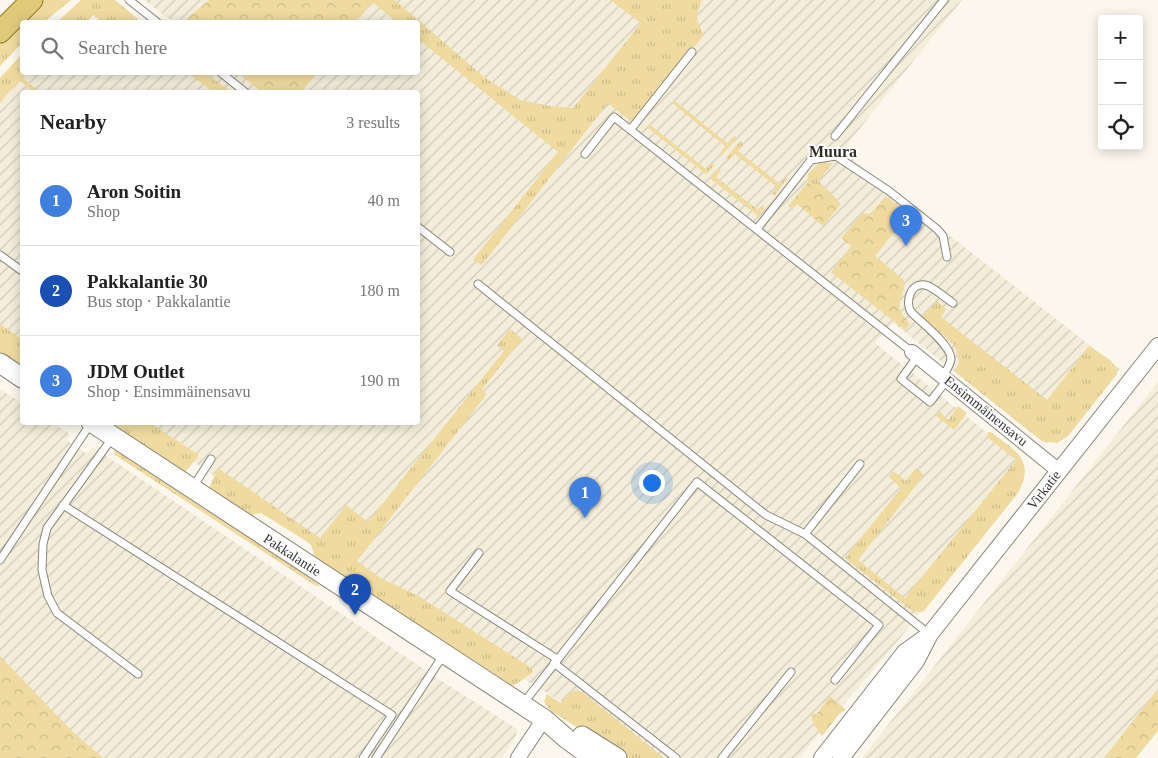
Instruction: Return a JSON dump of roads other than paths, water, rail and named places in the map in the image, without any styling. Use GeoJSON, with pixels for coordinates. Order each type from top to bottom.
{"type":"FeatureCollection","features":[{"type":"Feature","properties":{"kind":"main road"},"geometry":{"type":"LineString","coordinates":[[0,32],[32,0]]}},
{"type":"Feature","properties":{"kind":"main road"},"geometry":{"type":"LineString","coordinates":[[0,363],[20,377]]}},
{"type":"Feature","properties":{"kind":"main road","name":"Pakkalantie"},"geometry":{"type":"LineString","coordinates":[[96,425],[544,719],[593,758]]}},
{"type":"Feature","properties":{"kind":"main road","name":"Pakkalantie"},"geometry":{"type":"LineString","coordinates":[[544,719],[572,730],[617,758]]}},
{"type":"Feature","properties":{"kind":"street","name":"Virkatie"},"geometry":{"type":"LineString","coordinates":[[841,758],[916,660],[930,634],[1158,346]]}},
{"type":"Feature","properties":{"kind":"street","name":"Ensimmäinensavu"},"geometry":{"type":"LineString","coordinates":[[915,355],[1059,470]]}},
{"type":"Feature","properties":{"kind":"street","name":"Virkatie"},"geometry":{"type":"LineString","coordinates":[[822,758],[905,652],[930,634]]}},
{"type":"Feature","properties":{"kind":"street"},"geometry":{"type":"LineString","coordinates":[[518,758],[544,719]]}},
{"type":"Feature","properties":{"kind":"lane"},"geometry":{"type":"LineString","coordinates":[[129,0],[154,20]]}},
{"type":"Feature","properties":{"kind":"lane"},"geometry":{"type":"LineString","coordinates":[[835,136],[944,0]]}},
{"type":"Feature","properties":{"kind":"lane"},"geometry":{"type":"LineString","coordinates":[[631,129],[692,52]]}},
{"type":"Feature","properties":{"kind":"lane"},"geometry":{"type":"LineString","coordinates":[[224,75],[242,90]]}},
{"type":"Feature","properties":{"kind":"lane"},"geometry":{"type":"LineString","coordinates":[[585,154],[614,117],[631,129],[915,355],[901,379],[930,402],[950,366],[951,357],[947,348],[911,312],[908,306],[909,296],[913,290],[923,285],[953,303]]}},
{"type":"Feature","properties":{"kind":"lane"},"geometry":{"type":"LineString","coordinates":[[757,229],[811,160],[836,156],[889,191],[936,229],[943,236],[947,257]]}},
{"type":"Feature","properties":{"kind":"lane"},"geometry":{"type":"LineString","coordinates":[[420,229],[450,252]]}},
{"type":"Feature","properties":{"kind":"lane"},"geometry":{"type":"LineString","coordinates":[[0,255],[20,270]]}},
{"type":"Feature","properties":{"kind":"lane"},"geometry":{"type":"LineString","coordinates":[[478,284],[766,515],[804,534],[930,634]]}},
{"type":"Feature","properties":{"kind":"lane"},"geometry":{"type":"LineString","coordinates":[[0,560],[94,425]]}},
{"type":"Feature","properties":{"kind":"lane"},"geometry":{"type":"LineString","coordinates":[[112,437],[47,528],[43,544],[42,570],[48,596],[57,613],[138,674]]}},
{"type":"Feature","properties":{"kind":"lane"},"geometry":{"type":"LineString","coordinates":[[192,489],[211,459]]}},
{"type":"Feature","properties":{"kind":"lane"},"geometry":{"type":"LineString","coordinates":[[804,534],[860,464]]}},
{"type":"Feature","properties":{"kind":"lane"},"geometry":{"type":"LineString","coordinates":[[522,705],[697,482],[879,625],[835,680]]}},
{"type":"Feature","properties":{"kind":"lane"},"geometry":{"type":"LineString","coordinates":[[62,505],[392,715],[363,758]]}},
{"type":"Feature","properties":{"kind":"lane"},"geometry":{"type":"LineString","coordinates":[[479,553],[450,591],[556,661],[676,758]]}},
{"type":"Feature","properties":{"kind":"lane"},"geometry":{"type":"LineString","coordinates":[[376,758],[444,654]]}},
{"type":"Feature","properties":{"kind":"lane"},"geometry":{"type":"LineString","coordinates":[[722,758],[791,672]]}},
{"type":"Feature","properties":{"kind":"place","name":"JDM Outlet"},"geometry":{"type":"Point","coordinates":[906,246]}},
{"type":"Feature","properties":{"kind":"place","name":"Aron Soitin"},"geometry":{"type":"Point","coordinates":[585,518]}},
{"type":"Feature","properties":{"kind":"place","name":"Pakkalantie 30"},"geometry":{"type":"Point","coordinates":[355,615]}},
{"type":"Feature","properties":{"kind":"district","name":"Muura"},"geometry":{"type":"Point","coordinates":[833,151]}}]}
